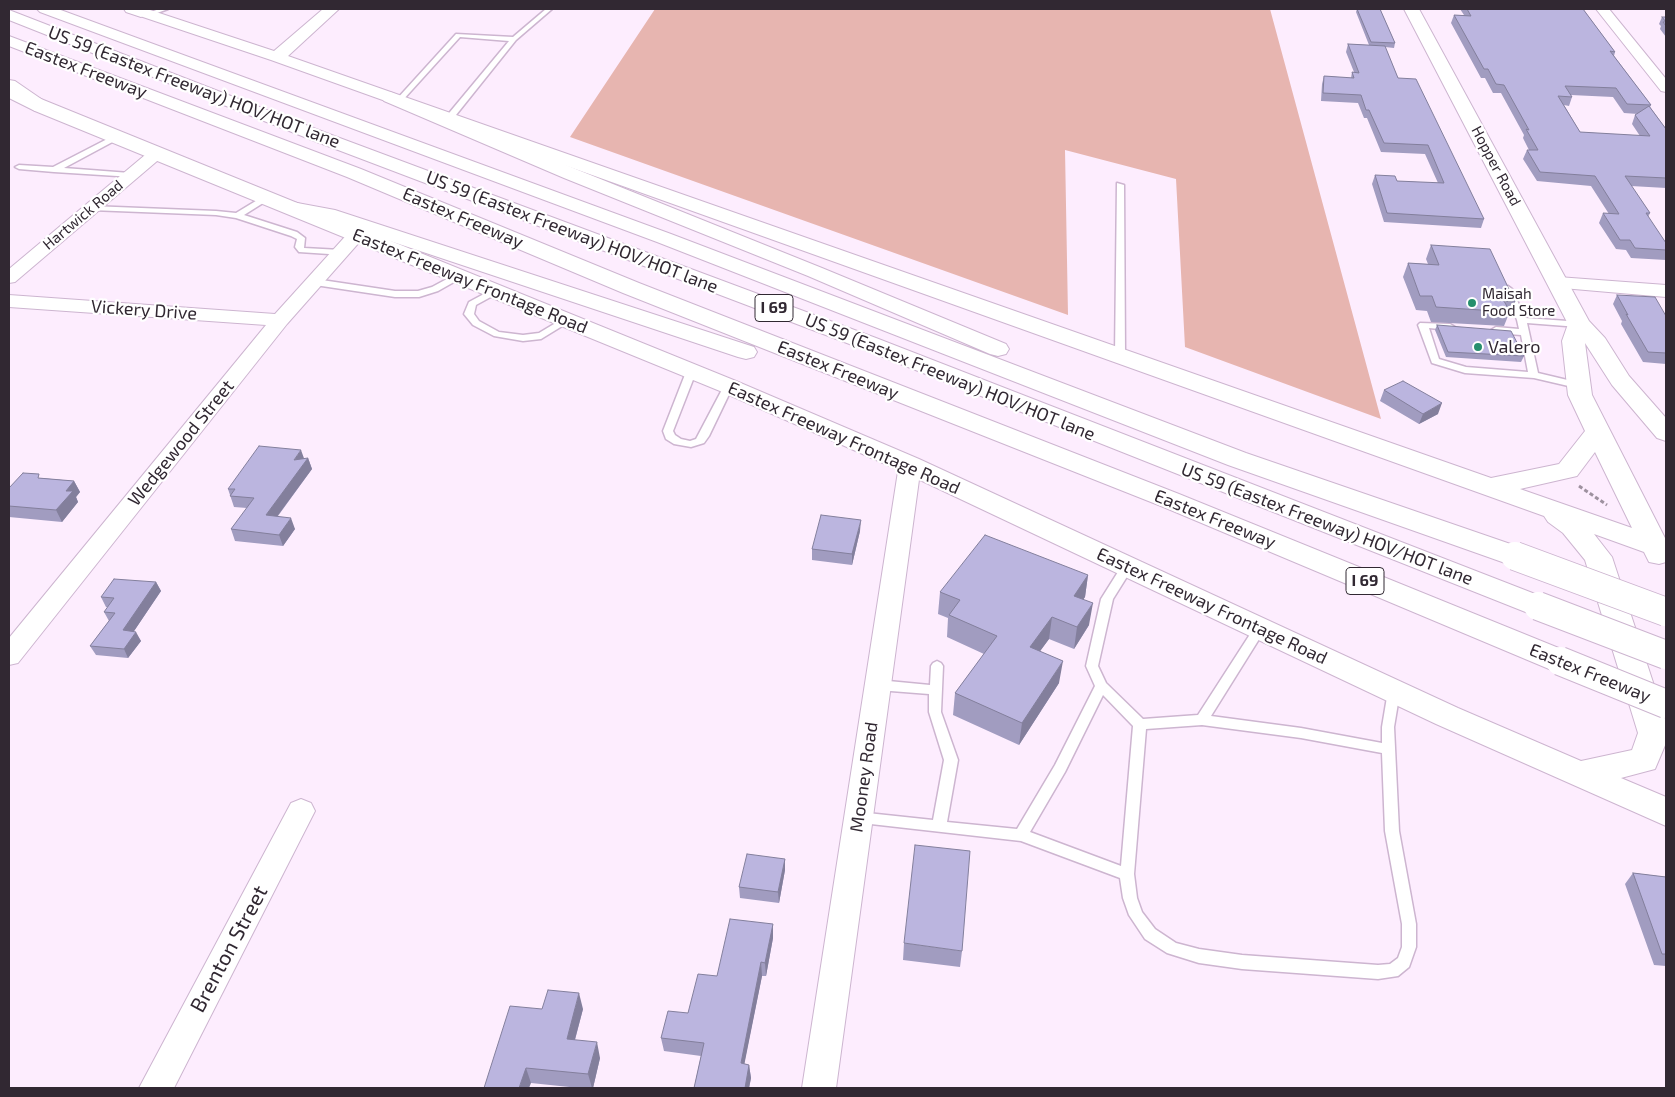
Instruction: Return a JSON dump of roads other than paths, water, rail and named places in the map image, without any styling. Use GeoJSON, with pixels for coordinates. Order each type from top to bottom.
{"type":"FeatureCollection","features":[{"type":"Feature","properties":{"kind":"main road","name":"I 69"},"geometry":{"type":"LineString","coordinates":[[45,9],[664,238],[1237,459],[1515,556],[1666,612]]}},
{"type":"Feature","properties":{"kind":"main road"},"geometry":{"type":"LineString","coordinates":[[277,57],[332,9]]}},
{"type":"Feature","properties":{"kind":"main road","name":"Hopper Road"},"geometry":{"type":"LineString","coordinates":[[1412,9],[1579,324],[1597,343],[1620,380],[1666,434]]}},
{"type":"Feature","properties":{"kind":"main road"},"geometry":{"type":"LineString","coordinates":[[144,10],[1489,487],[1539,505],[1662,555]]}},
{"type":"Feature","properties":{"kind":"main road","name":"US 59 (Eastex Freeway) HOV/HOT lane"},"geometry":{"type":"LineString","coordinates":[[9,15],[323,138],[868,343],[1082,429],[1666,655]]}},
{"type":"Feature","properties":{"kind":"main road","name":"Eastex Freeway"},"geometry":{"type":"LineString","coordinates":[[9,40],[354,173],[631,288],[1170,500],[1666,704]]}},
{"type":"Feature","properties":{"kind":"main road"},"geometry":{"type":"LineString","coordinates":[[9,85],[41,107]]}},
{"type":"Feature","properties":{"kind":"main road","name":"Eastex Freeway Frontage Road"},"geometry":{"type":"LineString","coordinates":[[9,91],[41,107],[728,386],[910,465],[1394,692],[1666,812]]}},
{"type":"Feature","properties":{"kind":"main road"},"geometry":{"type":"LineString","coordinates":[[395,99],[571,174],[993,346],[1061,392]]}},
{"type":"Feature","properties":{"kind":"main road"},"geometry":{"type":"LineString","coordinates":[[292,208],[328,214],[463,260],[693,334],[1170,500]]}},
{"type":"Feature","properties":{"kind":"main road"},"geometry":{"type":"LineString","coordinates":[[1579,324],[1573,341],[1577,385],[1598,431],[1662,555]]}},
{"type":"Feature","properties":{"kind":"main road"},"geometry":{"type":"LineString","coordinates":[[1489,487],[1568,470],[1598,431]]}},
{"type":"Feature","properties":{"kind":"main road"},"geometry":{"type":"LineString","coordinates":[[1539,505],[1572,527],[1598,557],[1654,733],[1644,760],[1578,774]]}},
{"type":"Feature","properties":{"kind":"street"},"geometry":{"type":"LineString","coordinates":[[1602,9],[1666,88]]}},
{"type":"Feature","properties":{"kind":"street","name":"Hartwick Road"},"geometry":{"type":"LineString","coordinates":[[9,278],[157,153]]}},
{"type":"Feature","properties":{"kind":"street","name":"Wedgewood Street"},"geometry":{"type":"LineString","coordinates":[[9,656],[280,320],[357,234]]}},
{"type":"Feature","properties":{"kind":"street"},"geometry":{"type":"LineString","coordinates":[[1558,283],[1666,291]]}},
{"type":"Feature","properties":{"kind":"street","name":"Vickery Drive"},"geometry":{"type":"LineString","coordinates":[[9,300],[280,320]]}},
{"type":"Feature","properties":{"kind":"street","name":"Mooney Road"},"geometry":{"type":"LineString","coordinates":[[819,1088],[910,465]]}},
{"type":"Feature","properties":{"kind":"street","name":"Brenton Street"},"geometry":{"type":"LineString","coordinates":[[156,1088],[301,811]]}},
{"type":"Feature","properties":{"kind":"lane"},"geometry":{"type":"LineString","coordinates":[[449,118],[514,39],[549,9]]}},
{"type":"Feature","properties":{"kind":"lane"},"geometry":{"type":"LineString","coordinates":[[395,99],[458,35],[514,39]]}},
{"type":"Feature","properties":{"kind":"lane"},"geometry":{"type":"LineString","coordinates":[[54,170],[115,137]]}},
{"type":"Feature","properties":{"kind":"lane"},"geometry":{"type":"LineString","coordinates":[[19,167],[130,175]]}},
{"type":"Feature","properties":{"kind":"lane"},"geometry":{"type":"LineString","coordinates":[[1120,185],[1120,355]]}},
{"type":"Feature","properties":{"kind":"lane"},"geometry":{"type":"LineString","coordinates":[[237,216],[267,198]]}},
{"type":"Feature","properties":{"kind":"lane"},"geometry":{"type":"LineString","coordinates":[[91,208],[216,213],[237,216],[294,234],[300,238],[299,247],[302,250],[341,253]]}},
{"type":"Feature","properties":{"kind":"lane"},"geometry":{"type":"LineString","coordinates":[[315,282],[395,294],[419,294],[435,289],[458,276]]}},
{"type":"Feature","properties":{"kind":"lane"},"geometry":{"type":"LineString","coordinates":[[1505,283],[1522,320],[1534,375]]}},
{"type":"Feature","properties":{"kind":"lane"},"geometry":{"type":"LineString","coordinates":[[495,291],[472,304],[469,314],[476,323],[497,334],[523,338],[541,336],[567,320]]}},
{"type":"Feature","properties":{"kind":"lane"},"geometry":{"type":"LineString","coordinates":[[1522,320],[1579,324]]}},
{"type":"Feature","properties":{"kind":"lane"},"geometry":{"type":"LineString","coordinates":[[1460,327],[1423,325],[1435,361],[1465,370],[1534,375],[1577,385]]}},
{"type":"Feature","properties":{"kind":"lane"},"geometry":{"type":"LineString","coordinates":[[1488,329],[1524,332]]}},
{"type":"Feature","properties":{"kind":"lane"},"geometry":{"type":"LineString","coordinates":[[691,372],[668,431],[670,437],[678,442],[691,444],[700,441],[728,386]]}},
{"type":"Feature","properties":{"kind":"lane"},"geometry":{"type":"LineString","coordinates":[[1127,566],[1107,599],[1092,666],[1101,686],[1140,724],[1202,720],[1301,732],[1388,749]]}},
{"type":"Feature","properties":{"kind":"lane"},"geometry":{"type":"LineString","coordinates":[[1202,720],[1260,628]]}},
{"type":"Feature","properties":{"kind":"lane"},"geometry":{"type":"LineString","coordinates":[[937,666],[935,712],[951,760],[939,827]]}},
{"type":"Feature","properties":{"kind":"lane"},"geometry":{"type":"LineString","coordinates":[[878,685],[936,690]]}},
{"type":"Feature","properties":{"kind":"lane"},"geometry":{"type":"LineString","coordinates":[[1021,835],[1060,768],[1101,686]]}},
{"type":"Feature","properties":{"kind":"lane"},"geometry":{"type":"LineString","coordinates":[[1140,724],[1127,874],[1130,898],[1136,915],[1150,934],[1172,948],[1199,956],[1242,962],[1393,972],[1404,962],[1409,940],[1409,924],[1392,831],[1388,727],[1394,692]]}},
{"type":"Feature","properties":{"kind":"lane"},"geometry":{"type":"LineString","coordinates":[[858,818],[1021,835],[1127,874]]}},
{"type":"Feature","properties":{"kind":"place","name":"Maisah Food Store"},"geometry":{"type":"Point","coordinates":[1472,303]}},
{"type":"Feature","properties":{"kind":"place","name":"Valero"},"geometry":{"type":"Point","coordinates":[1478,347]}}]}
